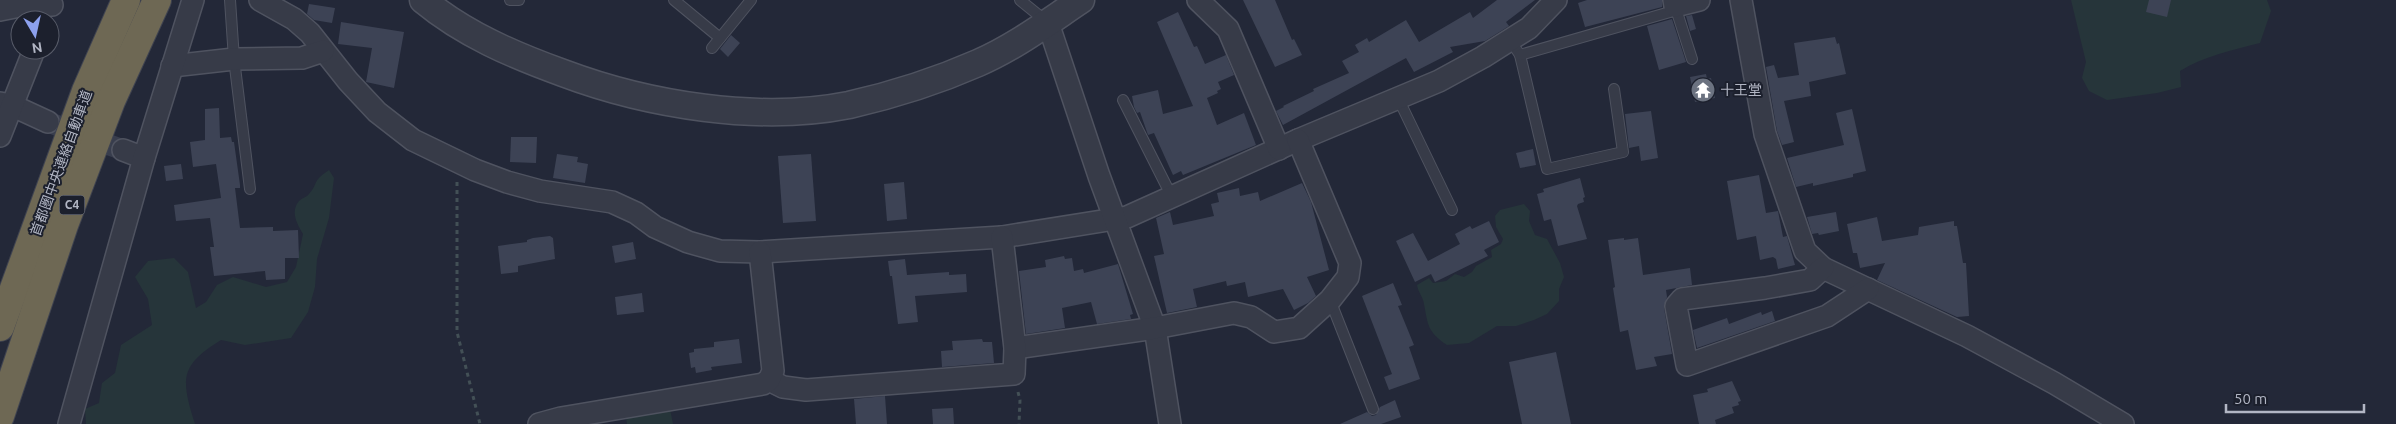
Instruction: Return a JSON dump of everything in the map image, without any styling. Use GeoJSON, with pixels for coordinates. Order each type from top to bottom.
{"type":"FeatureCollection","features":[{"type":"Feature","properties":{"kind":"highway","name":"首都圏中央連絡自動車道"},"geometry":{"type":"LineString","coordinates":[[0,327],[86,91],[126,0]]}},
{"type":"Feature","properties":{"kind":"highway","name":"首都圏中央連絡自動車道"},"geometry":{"type":"LineString","coordinates":[[0,416],[64,225],[108,110],[157,0]]}},
{"type":"Feature","properties":{"kind":"street"},"geometry":{"type":"LineString","coordinates":[[69,424],[144,158],[193,0]]}},
{"type":"Feature","properties":{"kind":"street"},"geometry":{"type":"LineString","coordinates":[[260,0],[294,19],[310,33],[323,51],[377,112],[413,140],[507,182],[540,191],[612,202],[636,213],[654,227],[688,242],[720,251],[760,252],[1002,237],[1127,217],[1298,140],[1439,81],[1483,57],[1515,47],[1529,28],[1556,0]]}},
{"type":"Feature","properties":{"kind":"street"},"geometry":{"type":"LineString","coordinates":[[423,0],[466,30],[496,46],[589,83],[683,104],[746,111],[797,110],[847,105],[895,93],[979,62],[1010,47],[1081,0]]}},
{"type":"Feature","properties":{"kind":"street"},"geometry":{"type":"LineString","coordinates":[[1198,0],[1228,29],[1279,149]]}},
{"type":"Feature","properties":{"kind":"street"},"geometry":{"type":"LineString","coordinates":[[1675,5],[1699,0]]}},
{"type":"Feature","properties":{"kind":"street"},"geometry":{"type":"LineString","coordinates":[[1741,0],[1765,134],[1805,251],[1823,268],[1967,336],[2054,383],[2123,424]]}},
{"type":"Feature","properties":{"kind":"street"},"geometry":{"type":"LineString","coordinates":[[0,10],[20,6],[51,8]]}},
{"type":"Feature","properties":{"kind":"street"},"geometry":{"type":"LineString","coordinates":[[1048,23],[1154,328],[1170,424]]}},
{"type":"Feature","properties":{"kind":"street"},"geometry":{"type":"LineString","coordinates":[[172,66],[234,59],[302,58],[323,51]]}},
{"type":"Feature","properties":{"kind":"street"},"geometry":{"type":"LineString","coordinates":[[0,136],[5,104],[29,60]]}},
{"type":"Feature","properties":{"kind":"street"},"geometry":{"type":"LineString","coordinates":[[5,104],[48,122]]}},
{"type":"Feature","properties":{"kind":"street"},"geometry":{"type":"LineString","coordinates":[[1016,348],[1154,328],[1234,313],[1251,317],[1274,332],[1299,328],[1330,300],[1348,277],[1350,263],[1298,140]]}},
{"type":"Feature","properties":{"kind":"street"},"geometry":{"type":"LineString","coordinates":[[123,150],[144,158]]}},
{"type":"Feature","properties":{"kind":"street"},"geometry":{"type":"LineString","coordinates":[[769,380],[783,387],[806,390],[1014,374],[1016,348],[1002,237]]}},
{"type":"Feature","properties":{"kind":"street"},"geometry":{"type":"LineString","coordinates":[[539,424],[561,418],[763,384],[769,380],[772,371],[760,252]]}},
{"type":"Feature","properties":{"kind":"street"},"geometry":{"type":"LineString","coordinates":[[1823,268],[1810,280],[1682,299],[1676,306],[1687,365],[1827,316],[1868,289]]}},
{"type":"Feature","properties":{"kind":"lane"},"geometry":{"type":"LineString","coordinates":[[230,0],[234,59],[250,189]]}},
{"type":"Feature","properties":{"kind":"lane"},"geometry":{"type":"LineString","coordinates":[[510,0],[519,0]]}},
{"type":"Feature","properties":{"kind":"lane"},"geometry":{"type":"LineString","coordinates":[[674,0],[720,38]]}},
{"type":"Feature","properties":{"kind":"lane"},"geometry":{"type":"LineString","coordinates":[[712,48],[751,0]]}},
{"type":"Feature","properties":{"kind":"lane"},"geometry":{"type":"LineString","coordinates":[[1020,0],[1048,23]]}},
{"type":"Feature","properties":{"kind":"lane"},"geometry":{"type":"LineString","coordinates":[[1614,89],[1623,152],[1548,169],[1515,47],[1675,5],[1692,59]]}},
{"type":"Feature","properties":{"kind":"lane"},"geometry":{"type":"LineString","coordinates":[[1398,98],[1452,210]]}},
{"type":"Feature","properties":{"kind":"lane"},"geometry":{"type":"LineString","coordinates":[[1123,100],[1172,197]]}},
{"type":"Feature","properties":{"kind":"lane"},"geometry":{"type":"LineString","coordinates":[[1330,300],[1373,409]]}},
{"type":"Feature","properties":{"kind":"path"},"geometry":{"type":"LineString","coordinates":[[458,161],[457,332],[480,424]]}},
{"type":"Feature","properties":{"kind":"path"},"geometry":{"type":"LineString","coordinates":[[1014,374],[1020,400],[1019,424]]}},
{"type":"Feature","properties":{"kind":"shaded area"},"geometry":{"type":"Polygon","coordinates":[[[2071,0],[2267,0],[2271,11],[2260,43],[2199,61],[2180,71],[2181,87],[2157,93],[2107,100],[2089,91],[2082,78],[2086,62],[2071,0]]]}},
{"type":"Feature","properties":{"kind":"shaded area"},"geometry":{"type":"Polygon","coordinates":[[[329,170],[334,178],[329,218],[317,259],[315,287],[308,312],[291,338],[245,345],[221,340],[207,349],[197,358],[187,375],[187,396],[195,424],[86,424],[85,409],[99,403],[102,383],[115,373],[121,345],[152,325],[148,299],[135,277],[148,261],[174,258],[188,272],[196,308],[206,302],[217,285],[233,277],[266,287],[287,282],[296,267],[303,234],[295,218],[296,205],[309,194],[317,180],[329,170]]]}},
{"type":"Feature","properties":{"kind":"shaded area"},"geometry":{"type":"Polygon","coordinates":[[[1524,204],[1530,211],[1529,221],[1535,235],[1547,239],[1560,263],[1564,277],[1559,289],[1559,301],[1547,314],[1534,320],[1516,326],[1497,326],[1469,343],[1447,345],[1430,328],[1417,285],[1429,278],[1433,283],[1446,281],[1455,274],[1464,277],[1472,272],[1476,266],[1492,257],[1491,250],[1501,244],[1503,239],[1496,227],[1495,216],[1500,210],[1524,204]]]}},
{"type":"Feature","properties":{"kind":"shaded area"},"geometry":{"type":"Polygon","coordinates":[[[670,409],[673,424],[627,424],[626,417],[670,409]]]}},
{"type":"Feature","properties":{"kind":"building"},"geometry":{"type":"Polygon","coordinates":[[[1243,0],[1275,0],[1292,40],[1294,39],[1302,55],[1275,67],[1243,0]]]}},
{"type":"Feature","properties":{"kind":"building"},"geometry":{"type":"Polygon","coordinates":[[[1497,0],[1535,0],[1506,22],[1509,26],[1485,41],[1450,47],[1453,52],[1414,72],[1406,58],[1283,125],[1276,111],[1314,91],[1313,89],[1349,73],[1342,61],[1359,52],[1355,45],[1367,38],[1369,42],[1406,20],[1419,42],[1470,12],[1473,18],[1497,0]]]}},
{"type":"Feature","properties":{"kind":"building"},"geometry":{"type":"Polygon","coordinates":[[[1587,0],[1662,0],[1662,7],[1585,27],[1578,3],[1587,0]]]}},
{"type":"Feature","properties":{"kind":"building"},"geometry":{"type":"Polygon","coordinates":[[[2149,0],[2171,0],[2167,17],[2146,12],[2149,0]]]}},
{"type":"Feature","properties":{"kind":"building"},"geometry":{"type":"Polygon","coordinates":[[[309,4],[335,8],[332,23],[314,20],[307,14],[309,4]]]}},
{"type":"Feature","properties":{"kind":"building"},"geometry":{"type":"Polygon","coordinates":[[[1178,12],[1194,47],[1197,46],[1205,64],[1226,55],[1234,75],[1218,82],[1221,89],[1217,91],[1218,93],[1207,98],[1217,125],[1244,113],[1256,145],[1183,175],[1181,171],[1173,175],[1154,133],[1148,135],[1140,112],[1137,113],[1134,107],[1132,96],[1158,90],[1163,114],[1193,106],[1157,22],[1178,12]]]}},
{"type":"Feature","properties":{"kind":"building"},"geometry":{"type":"Polygon","coordinates":[[[1692,15],[1696,29],[1690,31],[1686,16],[1692,15]]]}},
{"type":"Feature","properties":{"kind":"building"},"geometry":{"type":"Polygon","coordinates":[[[1672,19],[1686,62],[1659,70],[1647,26],[1672,19]]]}},
{"type":"Feature","properties":{"kind":"building"},"geometry":{"type":"Polygon","coordinates":[[[341,22],[404,32],[394,88],[366,82],[372,48],[338,44],[341,22]]]}},
{"type":"Feature","properties":{"kind":"building"},"geometry":{"type":"Polygon","coordinates":[[[731,35],[740,43],[728,57],[720,49],[731,35]]]}},
{"type":"Feature","properties":{"kind":"building"},"geometry":{"type":"Polygon","coordinates":[[[1835,37],[1837,44],[1839,43],[1846,74],[1809,82],[1811,96],[1784,101],[1794,142],[1782,145],[1777,131],[1766,67],[1774,65],[1778,78],[1799,75],[1794,43],[1835,37]]]}},
{"type":"Feature","properties":{"kind":"building","name":"十王堂"},"geometry":{"type":"Polygon","coordinates":[[[1706,74],[1707,79],[1711,78],[1715,98],[1695,102],[1690,77],[1706,74]]]}},
{"type":"Feature","properties":{"kind":"building"},"geometry":{"type":"Polygon","coordinates":[[[219,108],[220,138],[231,137],[232,142],[234,142],[240,185],[240,188],[235,188],[240,228],[273,227],[273,231],[298,230],[299,258],[285,258],[285,279],[266,280],[265,271],[214,276],[210,247],[214,247],[210,218],[176,221],[174,205],[221,198],[216,164],[193,167],[190,142],[205,140],[205,109],[219,108]]]}},
{"type":"Feature","properties":{"kind":"building"},"geometry":{"type":"Polygon","coordinates":[[[1852,109],[1866,171],[1853,174],[1853,177],[1813,186],[1813,183],[1796,187],[1787,158],[1844,145],[1836,113],[1852,109]]]}},
{"type":"Feature","properties":{"kind":"building"},"geometry":{"type":"Polygon","coordinates":[[[1651,111],[1658,158],[1641,161],[1639,146],[1629,148],[1625,114],[1651,111]]]}},
{"type":"Feature","properties":{"kind":"building"},"geometry":{"type":"Polygon","coordinates":[[[511,137],[537,137],[536,163],[510,162],[511,137]]]}},
{"type":"Feature","properties":{"kind":"building"},"geometry":{"type":"Polygon","coordinates":[[[1533,149],[1536,165],[1520,168],[1516,153],[1533,149]]]}},
{"type":"Feature","properties":{"kind":"building"},"geometry":{"type":"Polygon","coordinates":[[[557,154],[578,157],[577,162],[588,164],[585,183],[553,178],[557,154]]]}},
{"type":"Feature","properties":{"kind":"building"},"geometry":{"type":"Polygon","coordinates":[[[811,154],[816,221],[783,223],[778,156],[811,154]]]}},
{"type":"Feature","properties":{"kind":"building"},"geometry":{"type":"Polygon","coordinates":[[[181,164],[183,179],[166,181],[164,166],[181,164]]]}},
{"type":"Feature","properties":{"kind":"building"},"geometry":{"type":"Polygon","coordinates":[[[1759,175],[1766,213],[1778,211],[1783,237],[1787,236],[1795,265],[1778,269],[1776,259],[1773,257],[1760,260],[1756,236],[1737,240],[1727,181],[1759,175]]]}},
{"type":"Feature","properties":{"kind":"building"},"geometry":{"type":"Polygon","coordinates":[[[1580,178],[1585,197],[1583,198],[1584,202],[1577,206],[1587,239],[1558,246],[1551,219],[1544,221],[1537,194],[1544,192],[1543,189],[1580,178]]]}},
{"type":"Feature","properties":{"kind":"building"},"geometry":{"type":"Polygon","coordinates":[[[904,182],[907,219],[887,221],[884,184],[904,182]]]}},
{"type":"Feature","properties":{"kind":"building"},"geometry":{"type":"Polygon","coordinates":[[[1302,183],[1311,202],[1329,270],[1307,277],[1316,296],[1308,303],[1294,310],[1283,289],[1248,297],[1245,282],[1227,286],[1226,281],[1193,289],[1197,307],[1167,313],[1154,256],[1164,254],[1156,218],[1170,212],[1173,225],[1214,216],[1211,204],[1219,202],[1217,193],[1239,188],[1240,196],[1258,192],[1260,201],[1302,183]]]}},
{"type":"Feature","properties":{"kind":"building"},"geometry":{"type":"Polygon","coordinates":[[[1836,212],[1839,231],[1819,235],[1818,233],[1812,234],[1807,217],[1836,212]]]}},
{"type":"Feature","properties":{"kind":"building"},"geometry":{"type":"Polygon","coordinates":[[[1877,217],[1882,241],[1918,235],[1919,227],[1954,221],[1954,226],[1957,226],[1963,263],[1966,263],[1969,316],[1957,317],[1877,280],[1885,263],[1860,268],[1857,253],[1853,253],[1847,224],[1877,217]]]}},
{"type":"Feature","properties":{"kind":"building"},"geometry":{"type":"Polygon","coordinates":[[[1489,221],[1499,242],[1484,250],[1488,256],[1435,282],[1431,274],[1415,282],[1396,241],[1413,233],[1428,261],[1460,244],[1455,234],[1470,226],[1472,229],[1489,221]]]}},
{"type":"Feature","properties":{"kind":"building"},"geometry":{"type":"Polygon","coordinates":[[[550,236],[553,238],[555,259],[518,266],[518,272],[501,274],[498,246],[527,242],[527,240],[533,238],[550,236]]]}},
{"type":"Feature","properties":{"kind":"building"},"geometry":{"type":"Polygon","coordinates":[[[1624,238],[1624,240],[1638,238],[1643,275],[1690,268],[1692,285],[1666,290],[1667,297],[1664,308],[1672,354],[1654,357],[1657,366],[1636,370],[1628,330],[1620,332],[1608,240],[1624,238]]]}},
{"type":"Feature","properties":{"kind":"building"},"geometry":{"type":"Polygon","coordinates":[[[633,242],[636,259],[615,263],[612,246],[633,242]]]}},
{"type":"Feature","properties":{"kind":"building"},"geometry":{"type":"Polygon","coordinates":[[[1064,256],[1065,259],[1072,258],[1074,271],[1083,269],[1084,273],[1118,264],[1133,314],[1130,315],[1131,319],[1097,324],[1091,302],[1062,308],[1065,328],[1026,334],[1019,271],[1046,267],[1045,260],[1064,256]]]}},
{"type":"Feature","properties":{"kind":"building"},"geometry":{"type":"Polygon","coordinates":[[[905,259],[907,275],[949,272],[949,275],[966,274],[967,292],[915,296],[918,322],[898,324],[892,276],[890,276],[888,261],[905,259]]]}},
{"type":"Feature","properties":{"kind":"building"},"geometry":{"type":"Polygon","coordinates":[[[1393,283],[1402,305],[1398,306],[1414,345],[1409,347],[1420,379],[1389,390],[1384,377],[1392,374],[1362,296],[1393,283]]]}},
{"type":"Feature","properties":{"kind":"building"},"geometry":{"type":"Polygon","coordinates":[[[642,293],[644,312],[617,315],[615,297],[642,293]]]}},
{"type":"Feature","properties":{"kind":"building"},"geometry":{"type":"Polygon","coordinates":[[[1772,311],[1775,321],[1697,348],[1693,330],[1727,318],[1729,324],[1761,312],[1762,315],[1772,311]]]}},
{"type":"Feature","properties":{"kind":"building"},"geometry":{"type":"Polygon","coordinates":[[[739,339],[742,363],[711,367],[712,370],[696,373],[695,367],[691,368],[689,353],[694,352],[694,349],[714,347],[714,342],[739,339]]]}},
{"type":"Feature","properties":{"kind":"building"},"geometry":{"type":"Polygon","coordinates":[[[982,339],[983,342],[992,342],[994,363],[942,367],[941,351],[953,350],[952,341],[982,339]]]}},
{"type":"Feature","properties":{"kind":"building"},"geometry":{"type":"Polygon","coordinates":[[[1556,352],[1571,424],[1522,424],[1509,362],[1556,352]]]}},
{"type":"Feature","properties":{"kind":"building"},"geometry":{"type":"Polygon","coordinates":[[[1732,381],[1741,401],[1738,402],[1739,405],[1732,407],[1734,413],[1715,420],[1716,424],[1699,424],[1693,395],[1708,392],[1707,389],[1732,381]]]}},
{"type":"Feature","properties":{"kind":"building"},"geometry":{"type":"Polygon","coordinates":[[[885,396],[887,424],[856,424],[854,399],[885,396]]]}},
{"type":"Feature","properties":{"kind":"building"},"geometry":{"type":"Polygon","coordinates":[[[1395,400],[1401,417],[1381,424],[1340,424],[1367,412],[1372,416],[1376,415],[1380,407],[1395,400]]]}},
{"type":"Feature","properties":{"kind":"building"},"geometry":{"type":"Polygon","coordinates":[[[953,408],[954,424],[933,424],[932,409],[953,408]]]}},
{"type":"Feature","properties":{"kind":"tunnel"},"geometry":{"type":"LineString","coordinates":[[48,122],[123,150]]}},
{"type":"Feature","properties":{"kind":"place","name":"十王堂"},"geometry":{"type":"Point","coordinates":[1703,90]}}]}
